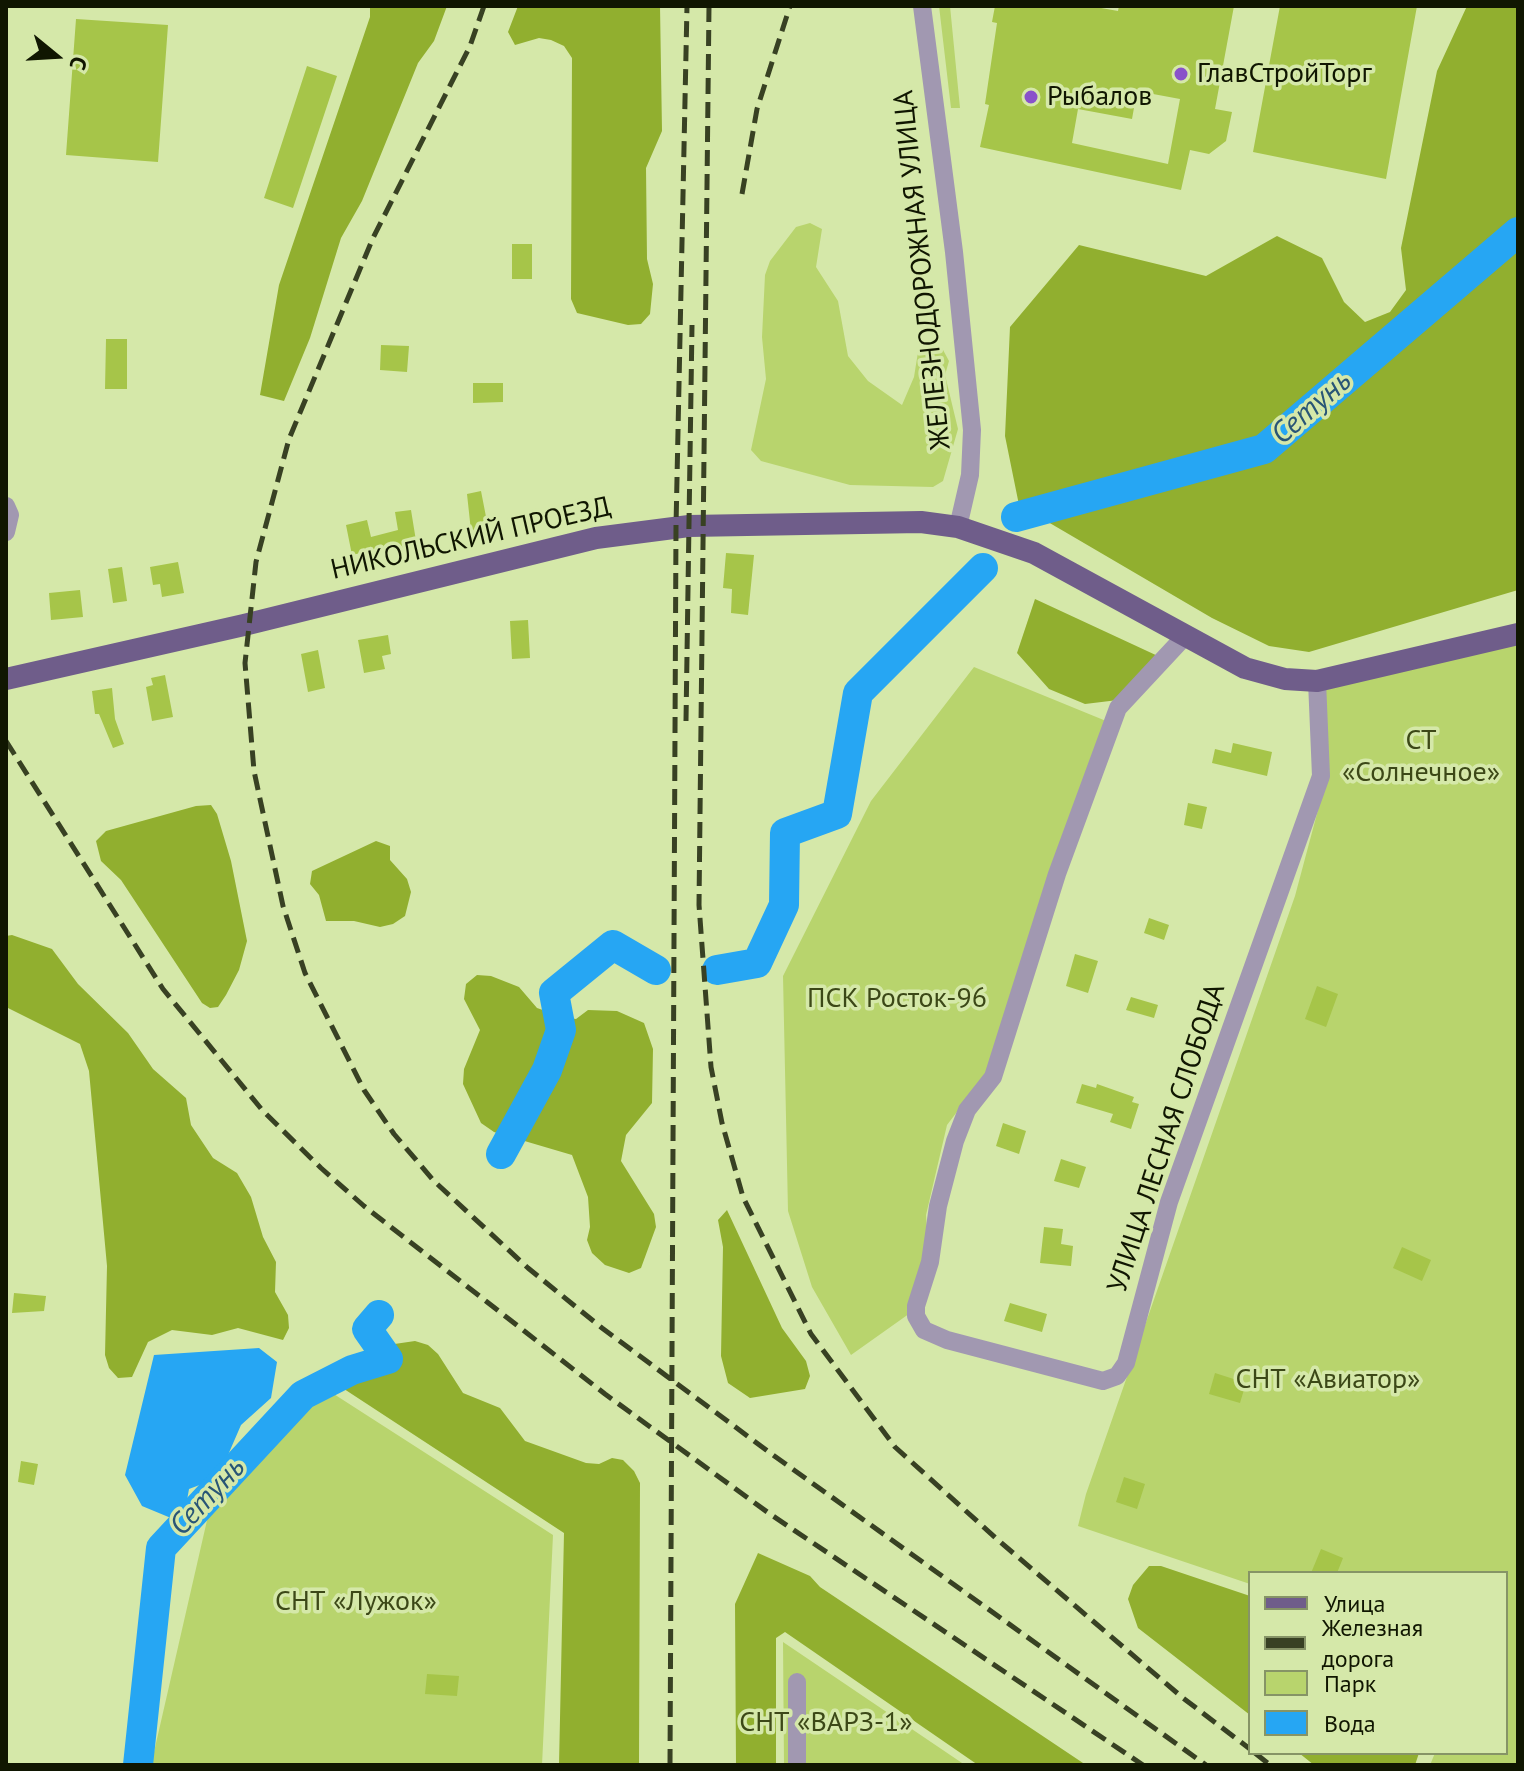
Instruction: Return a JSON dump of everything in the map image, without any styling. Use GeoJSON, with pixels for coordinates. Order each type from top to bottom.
{"type":"FeatureCollection","features":[{"type":"Feature","properties":{"kind":"main road","name":"НИКОЛЬСКИЙ ПРОЕЗД"},"geometry":{"type":"LineString","coordinates":[[6,679],[244,625],[568,544],[644,530],[702,525],[921,522],[958,527],[1034,553],[1245,668],[1285,679],[1317,681],[1518,634]]}},
{"type":"Feature","properties":{"kind":"street","name":"ЖЕЛЕЗНОДОРОЖНАЯ УЛИЦА"},"geometry":{"type":"LineString","coordinates":[[922,6],[954,252],[972,430],[970,475],[958,527]]}},
{"type":"Feature","properties":{"kind":"street"},"geometry":{"type":"LineString","coordinates":[[6,506],[10,515],[6,532]]}},
{"type":"Feature","properties":{"kind":"street","name":"УЛИЦА ЛЕСНАЯ СЛОБОДА"},"geometry":{"type":"LineString","coordinates":[[1186,635],[1118,708],[1028,959],[993,1077],[967,1110],[955,1141],[938,1206],[930,1262],[916,1306],[916,1316],[924,1330],[947,1340],[1103,1381],[1117,1376],[1126,1363],[1169,1202],[1321,776],[1317,681]]}},
{"type":"Feature","properties":{"kind":"street"},"geometry":{"type":"LineString","coordinates":[[797,1682],[797,1765]]}},
{"type":"Feature","properties":{"kind":"green space"},"geometry":{"type":"Polygon","coordinates":[[[370,6],[447,6],[434,41],[418,63],[362,201],[341,238],[310,338],[284,401],[260,395],[279,285],[370,17],[370,6]]]}},
{"type":"Feature","properties":{"kind":"green space"},"geometry":{"type":"Polygon","coordinates":[[[518,6],[660,6],[662,131],[646,168],[647,259],[653,284],[650,314],[641,324],[628,325],[577,313],[571,299],[572,58],[564,46],[551,40],[539,38],[515,45],[508,32],[518,6]]]}},
{"type":"Feature","properties":{"kind":"green space"},"geometry":{"type":"Polygon","coordinates":[[[939,6],[950,6],[960,108],[951,108],[939,6]]]}},
{"type":"Feature","properties":{"kind":"green space"},"geometry":{"type":"Polygon","coordinates":[[[1467,6],[1518,6],[1518,590],[1309,652],[1269,646],[1212,618],[1019,505],[1005,436],[1010,327],[1079,245],[1206,276],[1277,236],[1322,258],[1344,302],[1365,322],[1390,312],[1406,290],[1401,248],[1437,71],[1467,6]]]}},
{"type":"Feature","properties":{"kind":"green space"},"geometry":{"type":"Polygon","coordinates":[[[810,223],[822,229],[816,267],[838,301],[848,356],[868,381],[902,405],[914,377],[918,352],[929,342],[942,348],[949,361],[945,375],[958,429],[943,481],[933,487],[850,485],[761,461],[751,450],[766,379],[762,337],[765,275],[770,261],[796,227],[810,223]]]}},
{"type":"Feature","properties":{"kind":"green space"},"geometry":{"type":"Polygon","coordinates":[[[1035,599],[1160,657],[1118,700],[1085,704],[1049,689],[1017,653],[1035,599]]]}},
{"type":"Feature","properties":{"kind":"green space","name":"СНТ «Авиатор»"},"geometry":{"type":"Polygon","coordinates":[[[1518,637],[1518,1765],[1430,1765],[1434,1755],[1508,1755],[1508,1571],[1248,1571],[1248,1583],[1078,1526],[1086,1494],[1295,896],[1326,780],[1317,681],[1518,637]]]}},
{"type":"Feature","properties":{"kind":"green space","name":"ПСК Росток-96"},"geometry":{"type":"Polygon","coordinates":[[[974,667],[1111,723],[994,1063],[947,1125],[926,1215],[928,1248],[913,1311],[851,1355],[812,1287],[788,1211],[783,976],[871,801],[974,667]]]}},
{"type":"Feature","properties":{"kind":"green space"},"geometry":{"type":"Polygon","coordinates":[[[211,805],[217,814],[231,861],[247,941],[239,970],[226,995],[218,1007],[210,1008],[202,1003],[121,880],[101,861],[96,841],[106,831],[196,806],[211,805]]]}},
{"type":"Feature","properties":{"kind":"green space"},"geometry":{"type":"Polygon","coordinates":[[[376,841],[390,846],[390,860],[407,879],[411,892],[405,916],[393,924],[380,927],[354,921],[326,921],[319,895],[310,884],[312,871],[376,841]]]}},
{"type":"Feature","properties":{"kind":"green space"},"geometry":{"type":"Polygon","coordinates":[[[12,935],[52,949],[78,984],[128,1033],[153,1069],[186,1098],[191,1125],[213,1158],[237,1173],[251,1197],[263,1237],[276,1262],[275,1292],[288,1315],[289,1328],[283,1340],[238,1328],[212,1335],[172,1330],[148,1342],[132,1377],[118,1378],[109,1368],[105,1355],[107,1266],[89,1071],[80,1044],[6,1007],[6,936],[12,935]]]}},
{"type":"Feature","properties":{"kind":"green space"},"geometry":{"type":"Polygon","coordinates":[[[477,975],[491,976],[519,987],[537,1008],[563,1017],[576,1019],[588,1010],[617,1011],[644,1023],[653,1049],[652,1103],[626,1135],[621,1161],[654,1214],[656,1227],[641,1268],[629,1273],[605,1265],[592,1253],[587,1240],[590,1227],[588,1197],[572,1155],[494,1132],[481,1123],[463,1084],[464,1069],[480,1030],[464,999],[466,984],[477,975]]]}},
{"type":"Feature","properties":{"kind":"green space"},"geometry":{"type":"Polygon","coordinates":[[[727,1210],[782,1328],[806,1361],[810,1376],[805,1389],[750,1398],[728,1383],[721,1356],[723,1247],[718,1220],[727,1210]]]}},
{"type":"Feature","properties":{"kind":"green space"},"geometry":{"type":"Polygon","coordinates":[[[415,1341],[428,1345],[438,1354],[463,1393],[500,1408],[525,1441],[586,1463],[599,1464],[612,1458],[623,1460],[634,1471],[640,1483],[639,1765],[559,1765],[564,1533],[338,1385],[360,1370],[374,1347],[415,1341]]]}},
{"type":"Feature","properties":{"kind":"green space","name":"СНТ «Лужок»"},"geometry":{"type":"Polygon","coordinates":[[[312,1380],[553,1535],[542,1765],[151,1765],[208,1516],[312,1380]]]}},
{"type":"Feature","properties":{"kind":"green space"},"geometry":{"type":"Polygon","coordinates":[[[758,1553],[810,1576],[820,1587],[1086,1765],[978,1765],[785,1632],[776,1638],[776,1765],[736,1765],[735,1604],[758,1553]]]}},
{"type":"Feature","properties":{"kind":"green space"},"geometry":{"type":"Polygon","coordinates":[[[1149,1566],[1161,1566],[1248,1595],[1248,1713],[1138,1628],[1128,1599],[1133,1585],[1149,1566]]]}},
{"type":"Feature","properties":{"kind":"green space","name":"СНТ «ВАРЗ-1»"},"geometry":{"type":"Polygon","coordinates":[[[783,1642],[965,1765],[784,1765],[783,1642]]]}},
{"type":"Feature","properties":{"kind":"green space"},"geometry":{"type":"Polygon","coordinates":[[[1302,1755],[1418,1755],[1415,1765],[1314,1765],[1302,1755]]]}},
{"type":"Feature","properties":{"kind":"water"},"geometry":{"type":"Polygon","coordinates":[[[259,1348],[277,1362],[271,1398],[241,1425],[218,1478],[189,1489],[183,1523],[142,1506],[125,1475],[154,1355],[259,1348]]]}},
{"type":"Feature","properties":{"kind":"building"},"geometry":{"type":"Polygon","coordinates":[[[995,6],[1090,6],[1118,11],[1119,6],[1234,6],[1215,109],[1232,112],[1226,141],[1209,154],[1190,150],[1181,190],[980,147],[989,105],[985,104],[997,23],[992,22],[995,6]],[[1137,91],[1132,119],[1078,109],[1072,143],[1168,164],[1180,99],[1137,91]]]}},
{"type":"Feature","properties":{"kind":"building"},"geometry":{"type":"Polygon","coordinates":[[[1280,6],[1417,6],[1386,179],[1253,152],[1280,6]]]}},
{"type":"Feature","properties":{"kind":"building"},"geometry":{"type":"Polygon","coordinates":[[[76,19],[168,25],[158,162],[66,155],[76,19]]]}},
{"type":"Feature","properties":{"kind":"building"},"geometry":{"type":"Polygon","coordinates":[[[307,66],[337,76],[293,208],[264,198],[307,66]]]}},
{"type":"Feature","properties":{"kind":"building"},"geometry":{"type":"Polygon","coordinates":[[[512,244],[532,244],[532,279],[512,279],[512,244]]]}},
{"type":"Feature","properties":{"kind":"building"},"geometry":{"type":"Polygon","coordinates":[[[106,339],[127,339],[127,389],[105,389],[106,339]]]}},
{"type":"Feature","properties":{"kind":"building"},"geometry":{"type":"Polygon","coordinates":[[[381,345],[409,346],[407,372],[380,370],[381,345]]]}},
{"type":"Feature","properties":{"kind":"building"},"geometry":{"type":"Polygon","coordinates":[[[473,383],[503,383],[503,402],[473,403],[473,383]]]}},
{"type":"Feature","properties":{"kind":"building"},"geometry":{"type":"Polygon","coordinates":[[[481,491],[488,527],[471,531],[467,494],[481,491]]]}},
{"type":"Feature","properties":{"kind":"building"},"geometry":{"type":"Polygon","coordinates":[[[411,510],[417,547],[401,550],[400,544],[352,555],[346,525],[367,520],[371,537],[398,530],[395,512],[411,510]]]}},
{"type":"Feature","properties":{"kind":"building"},"geometry":{"type":"Polygon","coordinates":[[[726,553],[754,555],[748,615],[731,613],[732,589],[723,588],[726,553]]]}},
{"type":"Feature","properties":{"kind":"building"},"geometry":{"type":"Polygon","coordinates":[[[178,562],[184,593],[162,597],[160,584],[153,585],[150,567],[178,562]]]}},
{"type":"Feature","properties":{"kind":"building"},"geometry":{"type":"Polygon","coordinates":[[[122,567],[127,601],[113,603],[108,569],[122,567]]]}},
{"type":"Feature","properties":{"kind":"building"},"geometry":{"type":"Polygon","coordinates":[[[80,590],[83,617],[51,620],[49,593],[80,590]]]}},
{"type":"Feature","properties":{"kind":"building"},"geometry":{"type":"Polygon","coordinates":[[[528,620],[530,658],[512,659],[510,621],[528,620]]]}},
{"type":"Feature","properties":{"kind":"building"},"geometry":{"type":"Polygon","coordinates":[[[388,635],[391,654],[382,656],[385,669],[364,673],[358,640],[388,635]]]}},
{"type":"Feature","properties":{"kind":"building"},"geometry":{"type":"Polygon","coordinates":[[[318,650],[325,688],[308,692],[301,654],[318,650]]]}},
{"type":"Feature","properties":{"kind":"building"},"geometry":{"type":"Polygon","coordinates":[[[165,675],[173,717],[152,721],[146,687],[153,685],[151,678],[165,675]]]}},
{"type":"Feature","properties":{"kind":"building"},"geometry":{"type":"Polygon","coordinates":[[[112,688],[115,719],[124,744],[113,748],[99,714],[95,714],[92,691],[112,688]]]}},
{"type":"Feature","properties":{"kind":"building"},"geometry":{"type":"Polygon","coordinates":[[[1233,743],[1272,752],[1267,776],[1212,763],[1215,749],[1231,753],[1233,743]]]}},
{"type":"Feature","properties":{"kind":"building"},"geometry":{"type":"Polygon","coordinates":[[[1188,803],[1207,807],[1202,829],[1184,825],[1188,803]]]}},
{"type":"Feature","properties":{"kind":"building"},"geometry":{"type":"Polygon","coordinates":[[[1149,918],[1169,925],[1164,940],[1144,933],[1149,918]]]}},
{"type":"Feature","properties":{"kind":"building"},"geometry":{"type":"Polygon","coordinates":[[[1075,954],[1098,961],[1088,993],[1066,986],[1075,954]]]}},
{"type":"Feature","properties":{"kind":"building"},"geometry":{"type":"Polygon","coordinates":[[[1317,986],[1338,994],[1326,1027],[1305,1019],[1317,986]]]}},
{"type":"Feature","properties":{"kind":"building"},"geometry":{"type":"Polygon","coordinates":[[[1131,997],[1158,1005],[1154,1018],[1126,1010],[1131,997]]]}},
{"type":"Feature","properties":{"kind":"building"},"geometry":{"type":"Polygon","coordinates":[[[1082,1084],[1096,1088],[1097,1084],[1134,1097],[1132,1102],[1139,1104],[1131,1129],[1110,1122],[1113,1114],[1076,1103],[1082,1084]]]}},
{"type":"Feature","properties":{"kind":"building"},"geometry":{"type":"Polygon","coordinates":[[[1003,1123],[1026,1131],[1019,1154],[996,1146],[1003,1123]]]}},
{"type":"Feature","properties":{"kind":"building"},"geometry":{"type":"Polygon","coordinates":[[[1061,1159],[1086,1167],[1079,1188],[1054,1181],[1061,1159]]]}},
{"type":"Feature","properties":{"kind":"building"},"geometry":{"type":"Polygon","coordinates":[[[1044,1227],[1063,1229],[1061,1244],[1073,1246],[1071,1266],[1040,1263],[1044,1227]]]}},
{"type":"Feature","properties":{"kind":"building"},"geometry":{"type":"Polygon","coordinates":[[[1402,1247],[1431,1260],[1422,1281],[1393,1268],[1402,1247]]]}},
{"type":"Feature","properties":{"kind":"building"},"geometry":{"type":"Polygon","coordinates":[[[14,1293],[46,1296],[44,1311],[12,1313],[14,1293]]]}},
{"type":"Feature","properties":{"kind":"building"},"geometry":{"type":"Polygon","coordinates":[[[1010,1303],[1047,1314],[1042,1332],[1004,1321],[1010,1303]]]}},
{"type":"Feature","properties":{"kind":"building"},"geometry":{"type":"Polygon","coordinates":[[[1215,1373],[1246,1383],[1240,1403],[1209,1394],[1215,1373]]]}},
{"type":"Feature","properties":{"kind":"building"},"geometry":{"type":"Polygon","coordinates":[[[21,1461],[38,1464],[34,1485],[18,1482],[21,1461]]]}},
{"type":"Feature","properties":{"kind":"building"},"geometry":{"type":"Polygon","coordinates":[[[1124,1477],[1145,1484],[1137,1509],[1116,1502],[1124,1477]]]}},
{"type":"Feature","properties":{"kind":"building"},"geometry":{"type":"Polygon","coordinates":[[[1321,1549],[1343,1558],[1338,1571],[1312,1571],[1321,1549]]]}},
{"type":"Feature","properties":{"kind":"building"},"geometry":{"type":"Polygon","coordinates":[[[427,1674],[459,1676],[457,1696],[425,1694],[427,1674]]]}},
{"type":"Feature","properties":{"kind":"waterway","name":"Сетунь"},"geometry":{"type":"LineString","coordinates":[[1016,517],[1264,449],[1518,232]]}},
{"type":"Feature","properties":{"kind":"waterway","name":"Сетунь"},"geometry":{"type":"LineString","coordinates":[[717,970],[757,963],[784,905],[785,833],[837,814],[858,693],[983,568]]}},
{"type":"Feature","properties":{"kind":"waterway","name":"Сетунь"},"geometry":{"type":"LineString","coordinates":[[501,1154],[547,1070],[561,1030],[554,993],[613,945],[656,970]]}},
{"type":"Feature","properties":{"kind":"waterway","name":"Сетунь"},"geometry":{"type":"LineString","coordinates":[[138,1765],[161,1548],[303,1395],[352,1370],[388,1359],[367,1329],[379,1315]]}},
{"type":"Feature","properties":{"kind":"railway"},"geometry":{"type":"LineString","coordinates":[[484,6],[470,46],[373,238],[289,439],[256,562],[245,663],[254,771],[283,906],[305,973],[364,1090],[394,1134],[434,1181],[528,1268],[602,1328],[773,1455],[1206,1765]]}},
{"type":"Feature","properties":{"kind":"railway"},"geometry":{"type":"LineString","coordinates":[[670,1765],[676,526],[687,6]]}},
{"type":"Feature","properties":{"kind":"railway"},"geometry":{"type":"LineString","coordinates":[[709,6],[699,905],[711,1067],[722,1123],[743,1197],[811,1334],[895,1447],[998,1540],[1183,1698],[1248,1747]]}},
{"type":"Feature","properties":{"kind":"railway"},"geometry":{"type":"LineString","coordinates":[[742,194],[757,109],[790,6]]}},
{"type":"Feature","properties":{"kind":"railway"},"geometry":{"type":"LineString","coordinates":[[686,721],[692,325]]}},
{"type":"Feature","properties":{"kind":"railway"},"geometry":{"type":"LineString","coordinates":[[6,741],[163,989],[263,1111],[321,1168],[364,1206],[605,1394],[770,1514],[1143,1765]]}},
{"type":"Feature","properties":{"kind":"railway"},"geometry":{"type":"LineString","coordinates":[[1258,1755],[1270,1765]]}},
{"type":"Feature","properties":{"kind":"place","name":"ГлавСтройТорг"},"geometry":{"type":"Point","coordinates":[1181,74]}},
{"type":"Feature","properties":{"kind":"place","name":"Рыбалов"},"geometry":{"type":"Point","coordinates":[1031,97]}},
{"type":"Feature","properties":{"kind":"park label","name":"СТ «Солнечное»"},"geometry":{"type":"Point","coordinates":[1421,757]}}]}
